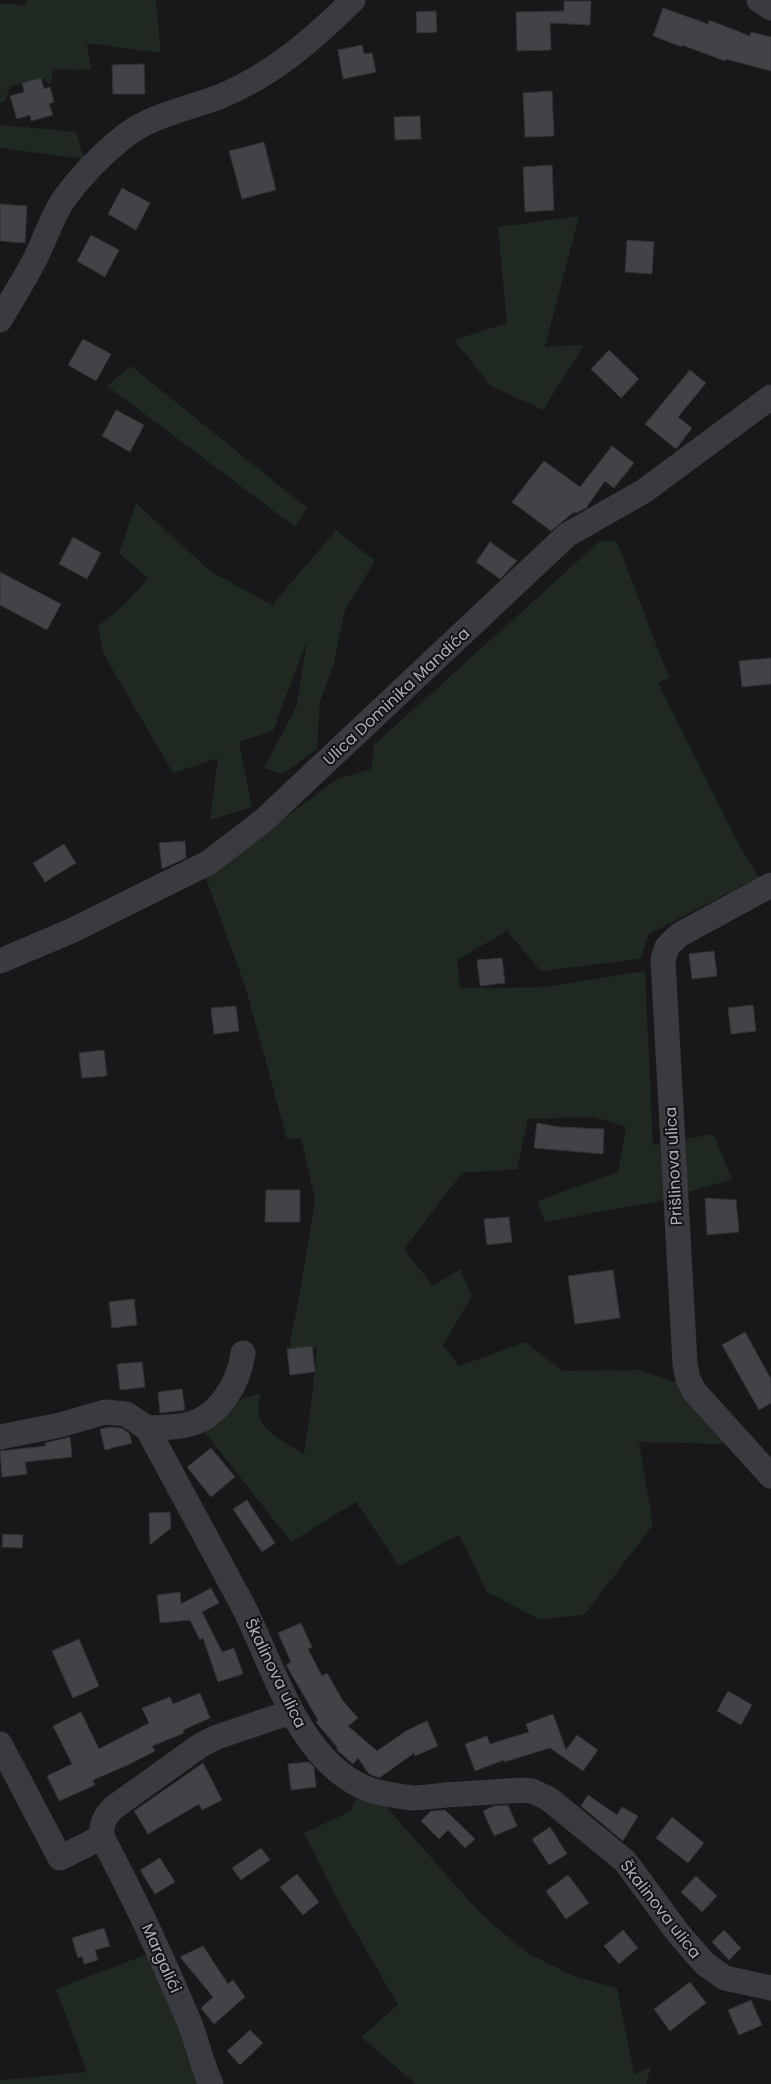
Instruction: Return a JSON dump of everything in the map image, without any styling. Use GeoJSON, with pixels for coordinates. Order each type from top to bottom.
{"type":"FeatureCollection","features":[{"type":"Feature","properties":{"kind":"street"},"geometry":{"type":"LineString","coordinates":[[0,320],[34,260],[63,200],[89,170],[123,137],[146,124],[220,96],[288,58],[306,44],[353,0]]}},
{"type":"Feature","properties":{"kind":"street"},"geometry":{"type":"LineString","coordinates":[[759,0],[771,8]]}},
{"type":"Feature","properties":{"kind":"street","name":"Ulica Dominika Mandića"},"geometry":{"type":"LineString","coordinates":[[0,961],[71,932],[208,863],[264,820],[567,535],[644,491],[771,397]]}},
{"type":"Feature","properties":{"kind":"street","name":"Prišlinova ulica"},"geometry":{"type":"LineString","coordinates":[[771,885],[679,935],[667,947],[663,960],[685,1364],[688,1379],[694,1391],[771,1476]]}},
{"type":"Feature","properties":{"kind":"street"},"geometry":{"type":"LineString","coordinates":[[147,1428],[186,1425],[208,1416],[217,1408],[237,1379],[243,1353]]}},
{"type":"Feature","properties":{"kind":"street","name":"Škalinova ulica"},"geometry":{"type":"LineString","coordinates":[[0,1438],[106,1412],[126,1414],[147,1428],[254,1628],[291,1712],[314,1745],[332,1765],[357,1784],[368,1789],[412,1798],[522,1790],[532,1791],[549,1798],[625,1861],[678,1933],[705,1964],[725,1978],[771,1988]]}},
{"type":"Feature","properties":{"kind":"street"},"geometry":{"type":"LineString","coordinates":[[0,1744],[60,1858],[102,1838],[101,1825],[105,1816],[113,1808],[186,1754],[217,1737],[291,1712]]}},
{"type":"Feature","properties":{"kind":"street","name":"Margalići"},"geometry":{"type":"LineString","coordinates":[[102,1838],[145,1919],[166,1965],[194,2032],[211,2084]]}},
{"type":"Feature","properties":{"kind":"shaded area"},"geometry":{"type":"Polygon","coordinates":[[[27,0],[156,0],[161,53],[87,43],[91,70],[53,69],[51,84],[41,78],[10,87],[5,101],[0,103],[0,3],[25,6],[27,0]]]}},
{"type":"Feature","properties":{"kind":"shaded area"},"geometry":{"type":"Polygon","coordinates":[[[0,125],[76,132],[84,159],[0,148],[0,125]]]}},
{"type":"Feature","properties":{"kind":"shaded area"},"geometry":{"type":"Polygon","coordinates":[[[579,216],[545,347],[584,345],[543,410],[491,386],[454,340],[507,323],[498,227],[579,216]]]}},
{"type":"Feature","properties":{"kind":"shaded area"},"geometry":{"type":"Polygon","coordinates":[[[131,366],[307,508],[295,527],[107,386],[131,366]]]}},
{"type":"Feature","properties":{"kind":"shaded area"},"geometry":{"type":"Polygon","coordinates":[[[136,503],[210,571],[272,605],[336,530],[375,561],[345,610],[334,662],[320,702],[317,749],[283,774],[264,768],[297,705],[307,640],[273,731],[239,742],[252,807],[210,820],[218,758],[173,773],[103,653],[98,626],[126,603],[148,578],[119,553],[136,503]]]}},
{"type":"Feature","properties":{"kind":"shaded area"},"geometry":{"type":"Polygon","coordinates":[[[600,541],[617,542],[669,678],[658,683],[739,845],[759,877],[649,934],[640,959],[541,971],[507,931],[457,960],[460,988],[546,987],[645,971],[653,1145],[713,1134],[732,1179],[659,1201],[545,1222],[537,1201],[618,1172],[626,1127],[594,1117],[528,1119],[517,1169],[462,1173],[404,1249],[433,1286],[460,1269],[472,1296],[443,1345],[459,1366],[526,1342],[562,1371],[640,1370],[677,1383],[725,1444],[639,1442],[653,1525],[584,1615],[539,1619],[487,1592],[459,1535],[399,1566],[356,1502],[291,1542],[200,1426],[241,1399],[261,1393],[258,1408],[263,1424],[275,1436],[304,1454],[317,1347],[289,1348],[315,1200],[301,1138],[287,1139],[246,989],[200,862],[225,862],[337,779],[371,769],[374,745],[600,541]]]}},
{"type":"Feature","properties":{"kind":"shaded area"},"geometry":{"type":"Polygon","coordinates":[[[358,1793],[383,1803],[480,1913],[526,1952],[573,1976],[617,1988],[634,2074],[651,2067],[646,2084],[416,2084],[361,2037],[398,2005],[340,1905],[304,1833],[351,1811],[358,1793]]]}},
{"type":"Feature","properties":{"kind":"shaded area"},"geometry":{"type":"Polygon","coordinates":[[[153,1952],[204,2084],[0,2084],[0,2080],[87,2072],[56,1989],[153,1952]]]}},
{"type":"Feature","properties":{"kind":"building"},"geometry":{"type":"Polygon","coordinates":[[[564,1],[591,1],[590,25],[550,23],[551,50],[517,51],[516,12],[564,11],[564,1]]]}},
{"type":"Feature","properties":{"kind":"building"},"geometry":{"type":"Polygon","coordinates":[[[663,8],[708,24],[709,20],[750,36],[751,32],[771,37],[771,71],[726,59],[725,61],[653,36],[663,8]]]}},
{"type":"Feature","properties":{"kind":"building"},"geometry":{"type":"Polygon","coordinates":[[[436,11],[437,32],[417,33],[416,12],[436,11]]]}},
{"type":"Feature","properties":{"kind":"building"},"geometry":{"type":"Polygon","coordinates":[[[362,45],[364,54],[372,53],[376,72],[343,79],[338,50],[362,45]]]}},
{"type":"Feature","properties":{"kind":"building"},"geometry":{"type":"Polygon","coordinates":[[[144,64],[145,94],[113,94],[112,65],[144,64]]]}},
{"type":"Feature","properties":{"kind":"building"},"geometry":{"type":"Polygon","coordinates":[[[41,78],[44,89],[50,87],[54,102],[49,104],[53,115],[31,121],[30,115],[17,119],[10,96],[24,92],[22,83],[41,78]]]}},
{"type":"Feature","properties":{"kind":"building"},"geometry":{"type":"Polygon","coordinates":[[[552,91],[554,136],[525,137],[523,93],[552,91]]]}},
{"type":"Feature","properties":{"kind":"building"},"geometry":{"type":"Polygon","coordinates":[[[420,116],[421,139],[395,140],[394,117],[420,116]]]}},
{"type":"Feature","properties":{"kind":"building"},"geometry":{"type":"Polygon","coordinates":[[[264,142],[276,190],[242,199],[229,151],[264,142]]]}},
{"type":"Feature","properties":{"kind":"building"},"geometry":{"type":"Polygon","coordinates":[[[552,165],[554,210],[525,212],[523,167],[552,165]]]}},
{"type":"Feature","properties":{"kind":"building"},"geometry":{"type":"Polygon","coordinates":[[[122,188],[150,203],[136,230],[108,214],[122,188]]]}},
{"type":"Feature","properties":{"kind":"building"},"geometry":{"type":"Polygon","coordinates":[[[0,204],[27,206],[25,243],[0,241],[0,204]]]}},
{"type":"Feature","properties":{"kind":"building"},"geometry":{"type":"Polygon","coordinates":[[[91,235],[119,250],[105,277],[77,261],[91,235]]]}},
{"type":"Feature","properties":{"kind":"building"},"geometry":{"type":"Polygon","coordinates":[[[627,240],[654,242],[652,274],[625,272],[627,240]]]}},
{"type":"Feature","properties":{"kind":"building"},"geometry":{"type":"Polygon","coordinates":[[[83,339],[111,354],[96,381],[68,365],[83,339]]]}},
{"type":"Feature","properties":{"kind":"building"},"geometry":{"type":"Polygon","coordinates":[[[609,350],[639,379],[621,398],[591,369],[609,350]]]}},
{"type":"Feature","properties":{"kind":"building"},"geometry":{"type":"Polygon","coordinates":[[[690,370],[706,383],[678,417],[692,428],[676,449],[645,424],[690,370]]]}},
{"type":"Feature","properties":{"kind":"building"},"geometry":{"type":"Polygon","coordinates":[[[116,410],[144,425],[130,452],[102,436],[116,410]]]}},
{"type":"Feature","properties":{"kind":"building"},"geometry":{"type":"Polygon","coordinates":[[[612,446],[634,463],[614,488],[605,481],[586,508],[576,513],[574,512],[551,531],[512,502],[544,461],[580,487],[612,446]]]}},
{"type":"Feature","properties":{"kind":"building"},"geometry":{"type":"Polygon","coordinates":[[[73,537],[101,553],[87,579],[59,564],[73,537]]]}},
{"type":"Feature","properties":{"kind":"building"},"geometry":{"type":"Polygon","coordinates":[[[490,542],[517,561],[500,579],[476,562],[490,542]]]}},
{"type":"Feature","properties":{"kind":"building"},"geometry":{"type":"Polygon","coordinates":[[[0,572],[61,604],[47,630],[0,605],[0,572]]]}},
{"type":"Feature","properties":{"kind":"building"},"geometry":{"type":"Polygon","coordinates":[[[771,658],[771,684],[742,687],[739,661],[771,658]]]}},
{"type":"Feature","properties":{"kind":"building"},"geometry":{"type":"Polygon","coordinates":[[[185,841],[186,858],[162,869],[159,843],[185,841]]]}},
{"type":"Feature","properties":{"kind":"building"},"geometry":{"type":"Polygon","coordinates":[[[64,844],[76,863],[45,882],[33,863],[64,844]]]}},
{"type":"Feature","properties":{"kind":"building"},"geometry":{"type":"Polygon","coordinates":[[[714,951],[717,976],[692,979],[689,954],[714,951]]]}},
{"type":"Feature","properties":{"kind":"building"},"geometry":{"type":"Polygon","coordinates":[[[502,958],[505,983],[480,986],[477,960],[502,958]]]}},
{"type":"Feature","properties":{"kind":"building"},"geometry":{"type":"Polygon","coordinates":[[[753,1005],[756,1031],[731,1034],[728,1008],[753,1005]]]}},
{"type":"Feature","properties":{"kind":"building"},"geometry":{"type":"Polygon","coordinates":[[[236,1006],[239,1031],[214,1034],[211,1008],[236,1006]]]}},
{"type":"Feature","properties":{"kind":"building"},"geometry":{"type":"Polygon","coordinates":[[[104,1050],[107,1076],[82,1078],[79,1053],[104,1050]]]}},
{"type":"Feature","properties":{"kind":"building"},"geometry":{"type":"Polygon","coordinates":[[[537,1123],[559,1127],[604,1129],[603,1154],[534,1148],[537,1123]]]}},
{"type":"Feature","properties":{"kind":"building"},"geometry":{"type":"Polygon","coordinates":[[[266,1190],[300,1190],[300,1222],[265,1222],[266,1190]]]}},
{"type":"Feature","properties":{"kind":"building"},"geometry":{"type":"Polygon","coordinates":[[[705,1198],[736,1200],[739,1232],[707,1235],[705,1198]]]}},
{"type":"Feature","properties":{"kind":"building"},"geometry":{"type":"Polygon","coordinates":[[[509,1217],[512,1242],[487,1245],[484,1219],[509,1217]]]}},
{"type":"Feature","properties":{"kind":"building"},"geometry":{"type":"Polygon","coordinates":[[[613,1270],[620,1318],[575,1324],[568,1276],[613,1270]]]}},
{"type":"Feature","properties":{"kind":"building"},"geometry":{"type":"Polygon","coordinates":[[[134,1299],[137,1325],[112,1328],[109,1302],[134,1299]]]}},
{"type":"Feature","properties":{"kind":"building"},"geometry":{"type":"Polygon","coordinates":[[[745,1332],[771,1379],[771,1403],[759,1410],[722,1345],[745,1332]]]}},
{"type":"Feature","properties":{"kind":"building"},"geometry":{"type":"Polygon","coordinates":[[[312,1346],[315,1372],[290,1375],[287,1349],[312,1346]]]}},
{"type":"Feature","properties":{"kind":"building"},"geometry":{"type":"Polygon","coordinates":[[[142,1362],[145,1387],[120,1390],[117,1364],[142,1362]]]}},
{"type":"Feature","properties":{"kind":"building"},"geometry":{"type":"Polygon","coordinates":[[[182,1389],[185,1410],[160,1413],[158,1392],[182,1389]]]}},
{"type":"Feature","properties":{"kind":"building"},"geometry":{"type":"Polygon","coordinates":[[[110,1427],[121,1428],[129,1433],[132,1443],[105,1450],[100,1429],[110,1427]]]}},
{"type":"Feature","properties":{"kind":"building"},"geometry":{"type":"Polygon","coordinates":[[[70,1437],[72,1457],[25,1462],[27,1474],[2,1477],[0,1451],[46,1446],[45,1443],[70,1437]]]}},
{"type":"Feature","properties":{"kind":"building"},"geometry":{"type":"Polygon","coordinates":[[[211,1448],[235,1477],[211,1497],[187,1467],[211,1448]]]}},
{"type":"Feature","properties":{"kind":"building"},"geometry":{"type":"Polygon","coordinates":[[[247,1500],[275,1543],[262,1552],[233,1509],[247,1500]]]}},
{"type":"Feature","properties":{"kind":"building"},"geometry":{"type":"Polygon","coordinates":[[[170,1512],[171,1528],[150,1545],[149,1513],[170,1512]]]}},
{"type":"Feature","properties":{"kind":"building"},"geometry":{"type":"Polygon","coordinates":[[[3,1534],[23,1535],[22,1548],[2,1547],[3,1534]]]}},
{"type":"Feature","properties":{"kind":"building"},"geometry":{"type":"Polygon","coordinates":[[[211,1588],[219,1603],[202,1612],[222,1652],[234,1648],[243,1674],[218,1682],[203,1638],[200,1640],[190,1620],[160,1623],[157,1595],[180,1592],[181,1604],[211,1588]]]}},
{"type":"Feature","properties":{"kind":"building"},"geometry":{"type":"Polygon","coordinates":[[[301,1623],[312,1647],[308,1649],[322,1676],[327,1673],[343,1701],[358,1718],[348,1726],[377,1751],[406,1731],[427,1721],[438,1746],[415,1756],[414,1753],[379,1778],[369,1774],[358,1758],[353,1764],[337,1750],[337,1747],[316,1722],[318,1720],[286,1665],[291,1662],[278,1633],[301,1623]]]}},
{"type":"Feature","properties":{"kind":"building"},"geometry":{"type":"Polygon","coordinates":[[[79,1639],[99,1686],[73,1698],[52,1651],[79,1639]]]}},
{"type":"Feature","properties":{"kind":"building"},"geometry":{"type":"Polygon","coordinates":[[[728,1691],[752,1705],[741,1725],[717,1711],[728,1691]]]}},
{"type":"Feature","properties":{"kind":"building"},"geometry":{"type":"Polygon","coordinates":[[[200,1693],[210,1718],[183,1730],[184,1733],[152,1746],[155,1751],[93,1780],[95,1785],[59,1801],[47,1776],[72,1764],[53,1726],[81,1712],[99,1749],[149,1723],[142,1708],[170,1697],[173,1704],[200,1693]]]}},
{"type":"Feature","properties":{"kind":"building"},"geometry":{"type":"Polygon","coordinates":[[[553,1714],[566,1750],[577,1735],[598,1750],[583,1771],[550,1748],[504,1762],[504,1760],[475,1771],[465,1744],[487,1736],[490,1744],[529,1732],[526,1724],[553,1714]]]}},
{"type":"Feature","properties":{"kind":"building"},"geometry":{"type":"Polygon","coordinates":[[[309,1762],[314,1767],[316,1787],[291,1790],[288,1764],[309,1762]]]}},
{"type":"Feature","properties":{"kind":"building"},"geometry":{"type":"Polygon","coordinates":[[[203,1763],[222,1800],[202,1810],[199,1804],[148,1834],[134,1811],[203,1763]]]}},
{"type":"Feature","properties":{"kind":"building"},"geometry":{"type":"Polygon","coordinates":[[[588,1795],[617,1815],[622,1807],[638,1816],[623,1841],[581,1806],[588,1795]]]}},
{"type":"Feature","properties":{"kind":"building"},"geometry":{"type":"Polygon","coordinates":[[[508,1805],[517,1826],[494,1836],[483,1811],[494,1806],[508,1805]]]}},
{"type":"Feature","properties":{"kind":"building"},"geometry":{"type":"Polygon","coordinates":[[[445,1810],[475,1839],[465,1848],[448,1830],[439,1839],[421,1821],[431,1811],[445,1810]]]}},
{"type":"Feature","properties":{"kind":"building"},"geometry":{"type":"Polygon","coordinates":[[[672,1817],[704,1843],[688,1863],[656,1838],[672,1817]]]}},
{"type":"Feature","properties":{"kind":"building"},"geometry":{"type":"Polygon","coordinates":[[[550,1827],[567,1854],[549,1865],[532,1839],[550,1827]]]}},
{"type":"Feature","properties":{"kind":"building"},"geometry":{"type":"Polygon","coordinates":[[[261,1848],[270,1860],[241,1880],[232,1868],[261,1848]]]}},
{"type":"Feature","properties":{"kind":"building"},"geometry":{"type":"Polygon","coordinates":[[[160,1858],[175,1882],[155,1894],[140,1870],[160,1858]]]}},
{"type":"Feature","properties":{"kind":"building"},"geometry":{"type":"Polygon","coordinates":[[[297,1874],[319,1902],[303,1915],[280,1887],[297,1874]]]}},
{"type":"Feature","properties":{"kind":"building"},"geometry":{"type":"Polygon","coordinates":[[[568,1875],[589,1903],[566,1919],[546,1891],[568,1875]]]}},
{"type":"Feature","properties":{"kind":"building"},"geometry":{"type":"Polygon","coordinates":[[[696,1876],[717,1896],[702,1912],[681,1892],[696,1876]]]}},
{"type":"Feature","properties":{"kind":"building"},"geometry":{"type":"Polygon","coordinates":[[[104,1928],[110,1946],[95,1950],[98,1960],[84,1964],[82,1956],[78,1958],[72,1938],[104,1928]]]}},
{"type":"Feature","properties":{"kind":"building"},"geometry":{"type":"Polygon","coordinates":[[[623,1930],[638,1948],[619,1964],[604,1946],[623,1930]]]}},
{"type":"Feature","properties":{"kind":"building"},"geometry":{"type":"Polygon","coordinates":[[[724,1930],[741,1948],[729,1960],[712,1942],[724,1930]]]}},
{"type":"Feature","properties":{"kind":"building"},"geometry":{"type":"Polygon","coordinates":[[[203,1946],[228,1984],[233,1980],[245,1997],[214,2024],[201,2008],[213,1997],[180,1957],[203,1946]]]}},
{"type":"Feature","properties":{"kind":"building"},"geometry":{"type":"Polygon","coordinates":[[[690,1982],[706,2003],[670,2031],[654,2009],[690,1982]]]}},
{"type":"Feature","properties":{"kind":"building"},"geometry":{"type":"Polygon","coordinates":[[[751,2000],[762,2025],[739,2035],[728,2010],[751,2000]]]}},
{"type":"Feature","properties":{"kind":"building"},"geometry":{"type":"Polygon","coordinates":[[[250,2030],[263,2043],[240,2065],[227,2051],[250,2030]]]}}]}
